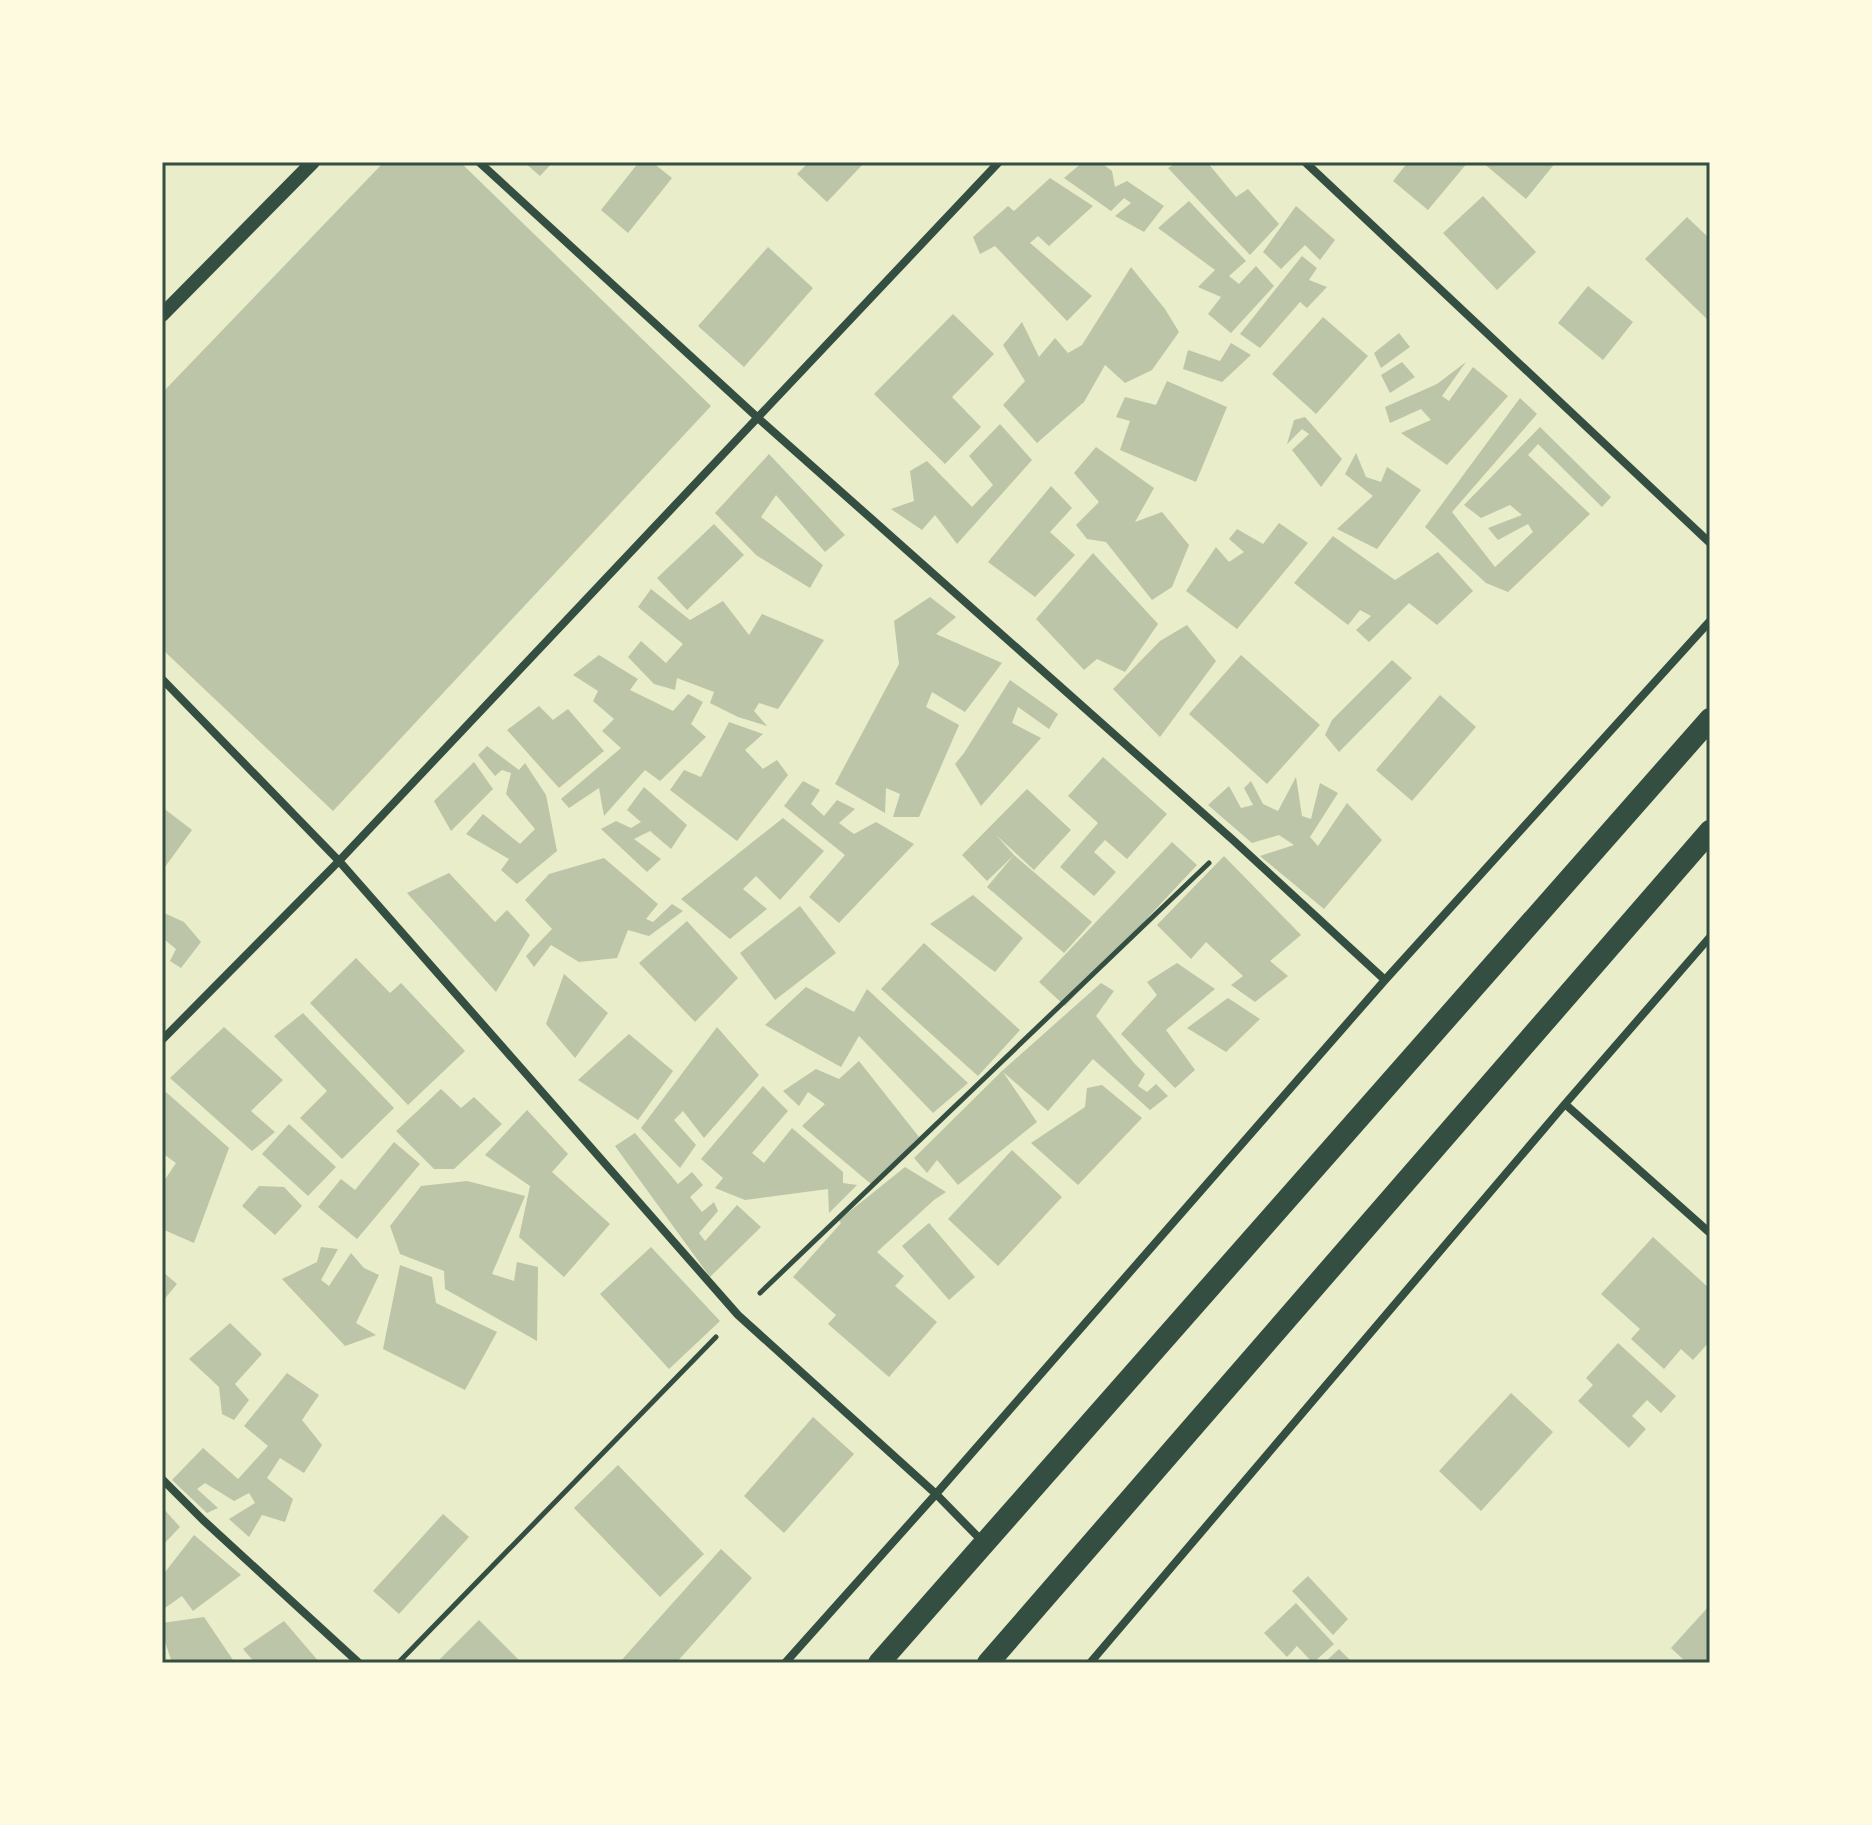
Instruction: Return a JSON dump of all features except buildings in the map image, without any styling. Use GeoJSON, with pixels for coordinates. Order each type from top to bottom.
{"type":"FeatureCollection","features":[{"type":"Feature","properties":{"kind":"highway"},"geometry":{"type":"LineString","coordinates":[[879,1663],[1710,719]]}},
{"type":"Feature","properties":{"kind":"highway"},"geometry":{"type":"LineString","coordinates":[[988,1663],[1710,831]]}},
{"type":"Feature","properties":{"kind":"street"},"geometry":{"type":"LineString","coordinates":[[162,315],[313,162]]}},
{"type":"Feature","properties":{"kind":"street"},"geometry":{"type":"LineString","coordinates":[[479,162],[758,418],[1233,840],[1385,980]]}},
{"type":"Feature","properties":{"kind":"street"},"geometry":{"type":"LineString","coordinates":[[162,1040],[339,861],[999,162]]}},
{"type":"Feature","properties":{"kind":"street"},"geometry":{"type":"LineString","coordinates":[[1305,162],[1710,543]]}},
{"type":"Feature","properties":{"kind":"street"},"geometry":{"type":"LineString","coordinates":[[785,1663],[1385,980],[1710,621]]}},
{"type":"Feature","properties":{"kind":"street"},"geometry":{"type":"LineString","coordinates":[[162,679],[339,861],[738,1315],[936,1494],[984,1542]]}},
{"type":"Feature","properties":{"kind":"street"},"geometry":{"type":"LineString","coordinates":[[1090,1663],[1710,937]]}},
{"type":"Feature","properties":{"kind":"street"},"geometry":{"type":"LineString","coordinates":[[1565,1104],[1710,1233]]}},
{"type":"Feature","properties":{"kind":"street"},"geometry":{"type":"LineString","coordinates":[[162,1479],[359,1663]]}},
{"type":"Feature","properties":{"kind":"path"},"geometry":{"type":"LineString","coordinates":[[398,1663],[738,1315],[1233,840]]}}]}
